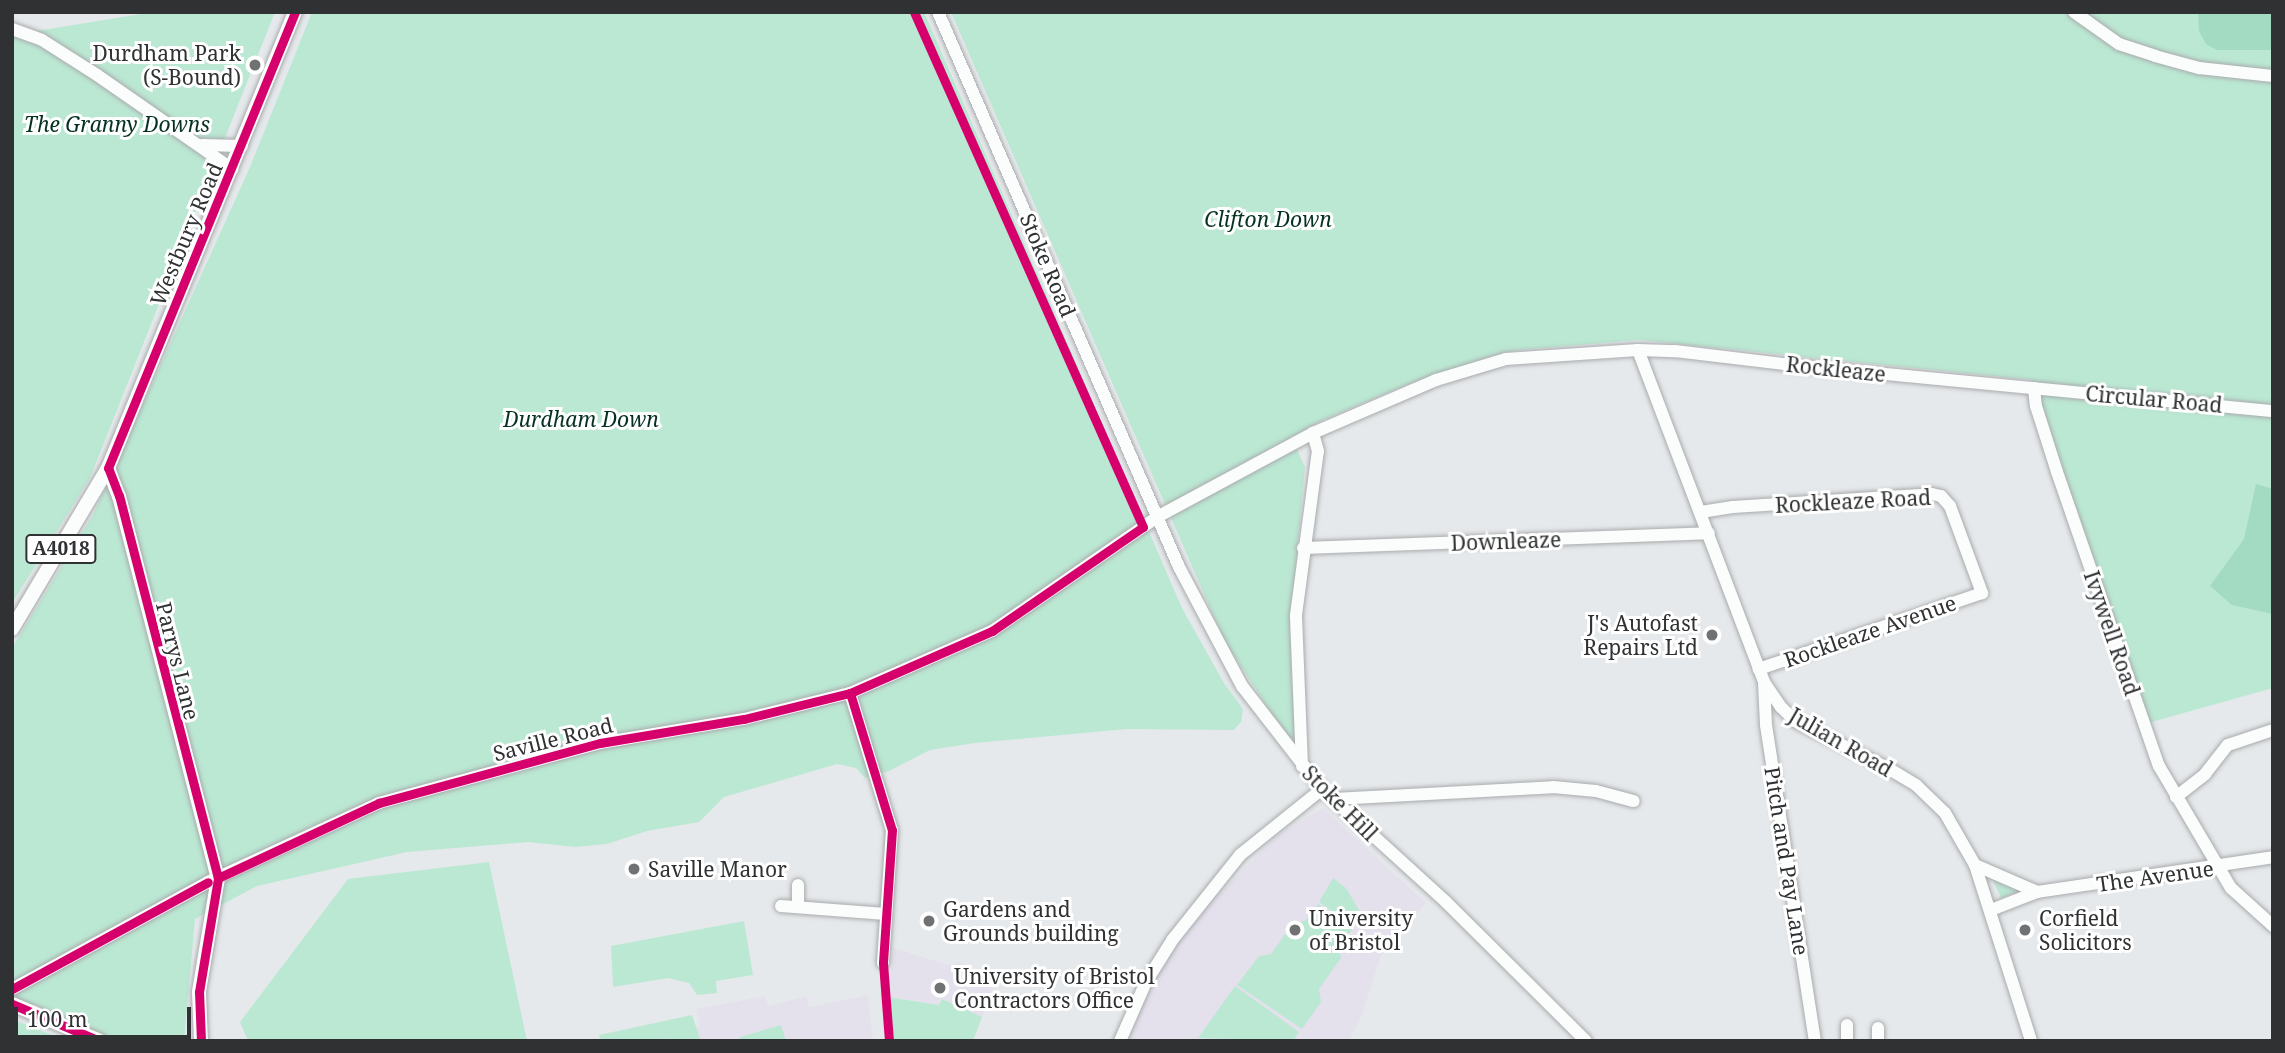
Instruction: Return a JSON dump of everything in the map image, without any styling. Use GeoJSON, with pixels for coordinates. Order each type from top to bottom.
{"type":"FeatureCollection","features":[{"type":"Feature","properties":{"kind":"main road","name":"Westbury Road"},"geometry":{"type":"LineString","coordinates":[[12,629],[108,468],[295,12]]}},
{"type":"Feature","properties":{"kind":"main road","name":"Parrys Lane"},"geometry":{"type":"LineString","coordinates":[[108,468],[119,496],[214,863],[199,992],[201,1041]]}},
{"type":"Feature","properties":{"kind":"main road"},"geometry":{"type":"LineString","coordinates":[[99,487],[119,496]]}},
{"type":"Feature","properties":{"kind":"main road"},"geometry":{"type":"LineString","coordinates":[[12,1004],[100,1041]]}},
{"type":"Feature","properties":{"kind":"street","name":"Stoke Road"},"geometry":{"type":"LineString","coordinates":[[938,12],[1157,517]]}},
{"type":"Feature","properties":{"kind":"street"},"geometry":{"type":"LineString","coordinates":[[2074,12],[2119,44],[2155,56],[2199,68],[2273,76]]}},
{"type":"Feature","properties":{"kind":"street"},"geometry":{"type":"LineString","coordinates":[[12,29],[42,40],[97,75],[157,119],[202,145],[232,169]]}},
{"type":"Feature","properties":{"kind":"street"},"geometry":{"type":"LineString","coordinates":[[202,145],[242,146]]}},
{"type":"Feature","properties":{"kind":"street"},"geometry":{"type":"LineString","coordinates":[[1157,517],[1313,433],[1426,383],[1504,360],[1638,349]]}},
{"type":"Feature","properties":{"kind":"street","name":"Rockleaze"},"geometry":{"type":"LineString","coordinates":[[1638,349],[2035,388]]}},
{"type":"Feature","properties":{"kind":"street","name":"Julian Road"},"geometry":{"type":"LineString","coordinates":[[1638,349],[1762,675],[1781,707],[1795,721],[1891,770],[1933,799],[1963,839],[1991,910],[2031,1041]]}},
{"type":"Feature","properties":{"kind":"street","name":"Circular Road"},"geometry":{"type":"LineString","coordinates":[[2035,388],[2273,411]]}},
{"type":"Feature","properties":{"kind":"street","name":"Ivywell Road"},"geometry":{"type":"LineString","coordinates":[[2035,388],[2040,419],[2126,677],[2159,766],[2231,888],[2273,926]]}},
{"type":"Feature","properties":{"kind":"street"},"geometry":{"type":"LineString","coordinates":[[1303,767],[1296,615],[1318,451],[1313,433]]}},
{"type":"Feature","properties":{"kind":"street","name":"Rockleaze Road"},"geometry":{"type":"LineString","coordinates":[[1701,512],[1733,507],[1941,496],[1950,506],[1982,593]]}},
{"type":"Feature","properties":{"kind":"street","name":"Saville Road"},"geometry":{"type":"LineString","coordinates":[[12,989],[213,880],[379,803],[600,743],[744,719],[850,693],[992,632],[1157,517]]}},
{"type":"Feature","properties":{"kind":"street","name":"Stoke Hill"},"geometry":{"type":"LineString","coordinates":[[1157,517],[1195,602],[1242,686],[1303,767],[1322,789],[1446,902],[1586,1041]]}},
{"type":"Feature","properties":{"kind":"street","name":"Downleaze"},"geometry":{"type":"LineString","coordinates":[[1303,548],[1709,533]]}},
{"type":"Feature","properties":{"kind":"street","name":"Rockleaze Avenue"},"geometry":{"type":"LineString","coordinates":[[1762,675],[1982,593]]}},
{"type":"Feature","properties":{"kind":"street","name":"Pitch and Pay Lane"},"geometry":{"type":"LineString","coordinates":[[1762,675],[1766,725],[1815,1041]]}},
{"type":"Feature","properties":{"kind":"street"},"geometry":{"type":"LineString","coordinates":[[850,693],[892,830],[883,963]]}},
{"type":"Feature","properties":{"kind":"street"},"geometry":{"type":"LineString","coordinates":[[2176,797],[2205,774],[2228,746],[2273,730]]}},
{"type":"Feature","properties":{"kind":"street"},"geometry":{"type":"LineString","coordinates":[[1334,799],[1553,787],[1596,791],[1634,801]]}},
{"type":"Feature","properties":{"kind":"street"},"geometry":{"type":"LineString","coordinates":[[1120,1041],[1146,982],[1173,939],[1240,855],[1322,789]]}},
{"type":"Feature","properties":{"kind":"street","name":"The Avenue"},"geometry":{"type":"LineString","coordinates":[[1991,910],[2037,892],[2273,857]]}},
{"type":"Feature","properties":{"kind":"street"},"geometry":{"type":"LineString","coordinates":[[1975,865],[2037,892]]}},
{"type":"Feature","properties":{"kind":"street"},"geometry":{"type":"LineString","coordinates":[[798,885],[798,907]]}},
{"type":"Feature","properties":{"kind":"street"},"geometry":{"type":"LineString","coordinates":[[781,906],[886,914]]}},
{"type":"Feature","properties":{"kind":"street"},"geometry":{"type":"LineString","coordinates":[[1847,1025],[1847,1041]]}},
{"type":"Feature","properties":{"kind":"shaded area","name":"University of Bristol"},"geometry":{"type":"Polygon","coordinates":[[[1323,808],[1426,903],[1381,956],[1360,1020],[1349,1041],[1128,1041],[1143,1002],[1174,946],[1200,914],[1277,835],[1323,808]]]}},
{"type":"Feature","properties":{"kind":"shaded area","name":"University of Bristol Contractors Office"},"geometry":{"type":"Polygon","coordinates":[[[894,948],[945,964],[954,965],[957,962],[995,978],[982,1017],[942,999],[940,1005],[887,997],[894,948]]]}},
{"type":"Feature","properties":{"kind":"shaded area"},"geometry":{"type":"Polygon","coordinates":[[[868,995],[873,1041],[658,1041],[700,1026],[696,1009],[765,996],[768,1006],[806,996],[809,1007],[868,995]]]}},
{"type":"Feature","properties":{"kind":"green space","name":"The Granny Downs"},"geometry":{"type":"Polygon","coordinates":[[[153,12],[275,12],[90,478],[12,603],[12,35],[153,12]]]}},
{"type":"Feature","properties":{"kind":"green space","name":"Durdham Down"},"geometry":{"type":"Polygon","coordinates":[[[312,12],[924,12],[1182,608],[1224,683],[1243,709],[1241,722],[1234,730],[1127,729],[975,743],[930,750],[889,771],[865,778],[856,768],[837,764],[724,797],[699,822],[647,831],[607,844],[575,847],[528,842],[407,852],[257,886],[195,919],[184,1041],[116,1041],[34,1004],[12,1015],[12,648],[94,513],[250,167],[312,12]]]}},
{"type":"Feature","properties":{"kind":"green space","name":"Clifton Down"},"geometry":{"type":"Polygon","coordinates":[[[951,12],[2273,12],[2273,688],[2148,723],[2032,380],[1639,340],[1518,350],[1495,355],[1406,385],[1325,419],[1291,437],[1305,467],[1290,629],[1295,737],[1288,739],[1225,642],[951,12]]]}},
{"type":"Feature","properties":{"kind":"green space"},"geometry":{"type":"Polygon","coordinates":[[[2198,12],[2273,12],[2273,50],[2217,50],[2206,44],[2199,31],[2198,12]]]}},
{"type":"Feature","properties":{"kind":"green space"},"geometry":{"type":"Polygon","coordinates":[[[2256,484],[2273,489],[2273,614],[2232,605],[2210,586],[2244,539],[2256,484]]]}},
{"type":"Feature","properties":{"kind":"green space"},"geometry":{"type":"Polygon","coordinates":[[[489,862],[527,1041],[248,1041],[240,1022],[348,879],[489,862]]]}},
{"type":"Feature","properties":{"kind":"green space"},"geometry":{"type":"Polygon","coordinates":[[[1333,878],[1346,888],[1362,915],[1354,927],[1319,902],[1333,878]]]}},
{"type":"Feature","properties":{"kind":"green space"},"geometry":{"type":"Polygon","coordinates":[[[1993,880],[2019,891],[2001,898],[1993,880]]]}},
{"type":"Feature","properties":{"kind":"green space"},"geometry":{"type":"Polygon","coordinates":[[[1318,904],[1352,930],[1339,946],[1341,958],[1319,989],[1321,1002],[1302,1029],[1237,985],[1259,956],[1271,954],[1293,923],[1305,921],[1318,904]]]}},
{"type":"Feature","properties":{"kind":"green space"},"geometry":{"type":"Polygon","coordinates":[[[744,921],[753,975],[716,981],[717,993],[697,995],[689,983],[668,978],[613,987],[611,946],[744,921]]]}},
{"type":"Feature","properties":{"kind":"green space"},"geometry":{"type":"Polygon","coordinates":[[[1235,986],[1299,1032],[1293,1041],[1198,1038],[1235,986]]]}},
{"type":"Feature","properties":{"kind":"green space"},"geometry":{"type":"Polygon","coordinates":[[[887,997],[939,1005],[942,999],[982,1017],[973,1041],[892,1041],[887,997]]]}},
{"type":"Feature","properties":{"kind":"green space"},"geometry":{"type":"Polygon","coordinates":[[[692,1015],[701,1041],[671,1041],[670,1038],[660,1041],[600,1041],[599,1035],[692,1015]]]}},
{"type":"Feature","properties":{"kind":"green space"},"geometry":{"type":"Polygon","coordinates":[[[12,1019],[67,1041],[18,1041],[12,1029],[12,1019]]]}},
{"type":"Feature","properties":{"kind":"green space"},"geometry":{"type":"Polygon","coordinates":[[[781,1025],[786,1041],[739,1041],[740,1037],[781,1025]]]}},
{"type":"Feature","properties":{"kind":"cycle path"},"geometry":{"type":"LineString","coordinates":[[201,1041],[199,992],[218,878],[119,496],[108,468],[295,12]]}},
{"type":"Feature","properties":{"kind":"cycle path"},"geometry":{"type":"LineString","coordinates":[[218,878],[379,803],[600,743],[744,719],[850,693],[992,631],[1143,527],[914,12]]}},
{"type":"Feature","properties":{"kind":"cycle path"},"geometry":{"type":"LineString","coordinates":[[850,693],[892,830],[883,963],[889,1041]]}},
{"type":"Feature","properties":{"kind":"cycle path"},"geometry":{"type":"LineString","coordinates":[[12,989],[208,882]]}},
{"type":"Feature","properties":{"kind":"cycle path"},"geometry":{"type":"LineString","coordinates":[[12,1004],[100,1041]]}},
{"type":"Feature","properties":{"kind":"place","name":"Durdham Park (S-Bound)"},"geometry":{"type":"Point","coordinates":[255,65]}},
{"type":"Feature","properties":{"kind":"place","name":"J's Autofast Repairs Ltd"},"geometry":{"type":"Point","coordinates":[1712,635]}},
{"type":"Feature","properties":{"kind":"place","name":"Saville Manor"},"geometry":{"type":"Point","coordinates":[634,869]}},
{"type":"Feature","properties":{"kind":"place","name":"Gardens and Grounds building"},"geometry":{"type":"Point","coordinates":[929,921]}},
{"type":"Feature","properties":{"kind":"place","name":"University of Bristol"},"geometry":{"type":"Point","coordinates":[1295,930]}},
{"type":"Feature","properties":{"kind":"place","name":"Corfield Solicitors"},"geometry":{"type":"Point","coordinates":[2025,930]}},
{"type":"Feature","properties":{"kind":"place","name":"University of Bristol Contractors Office"},"geometry":{"type":"Point","coordinates":[940,988]}}]}
